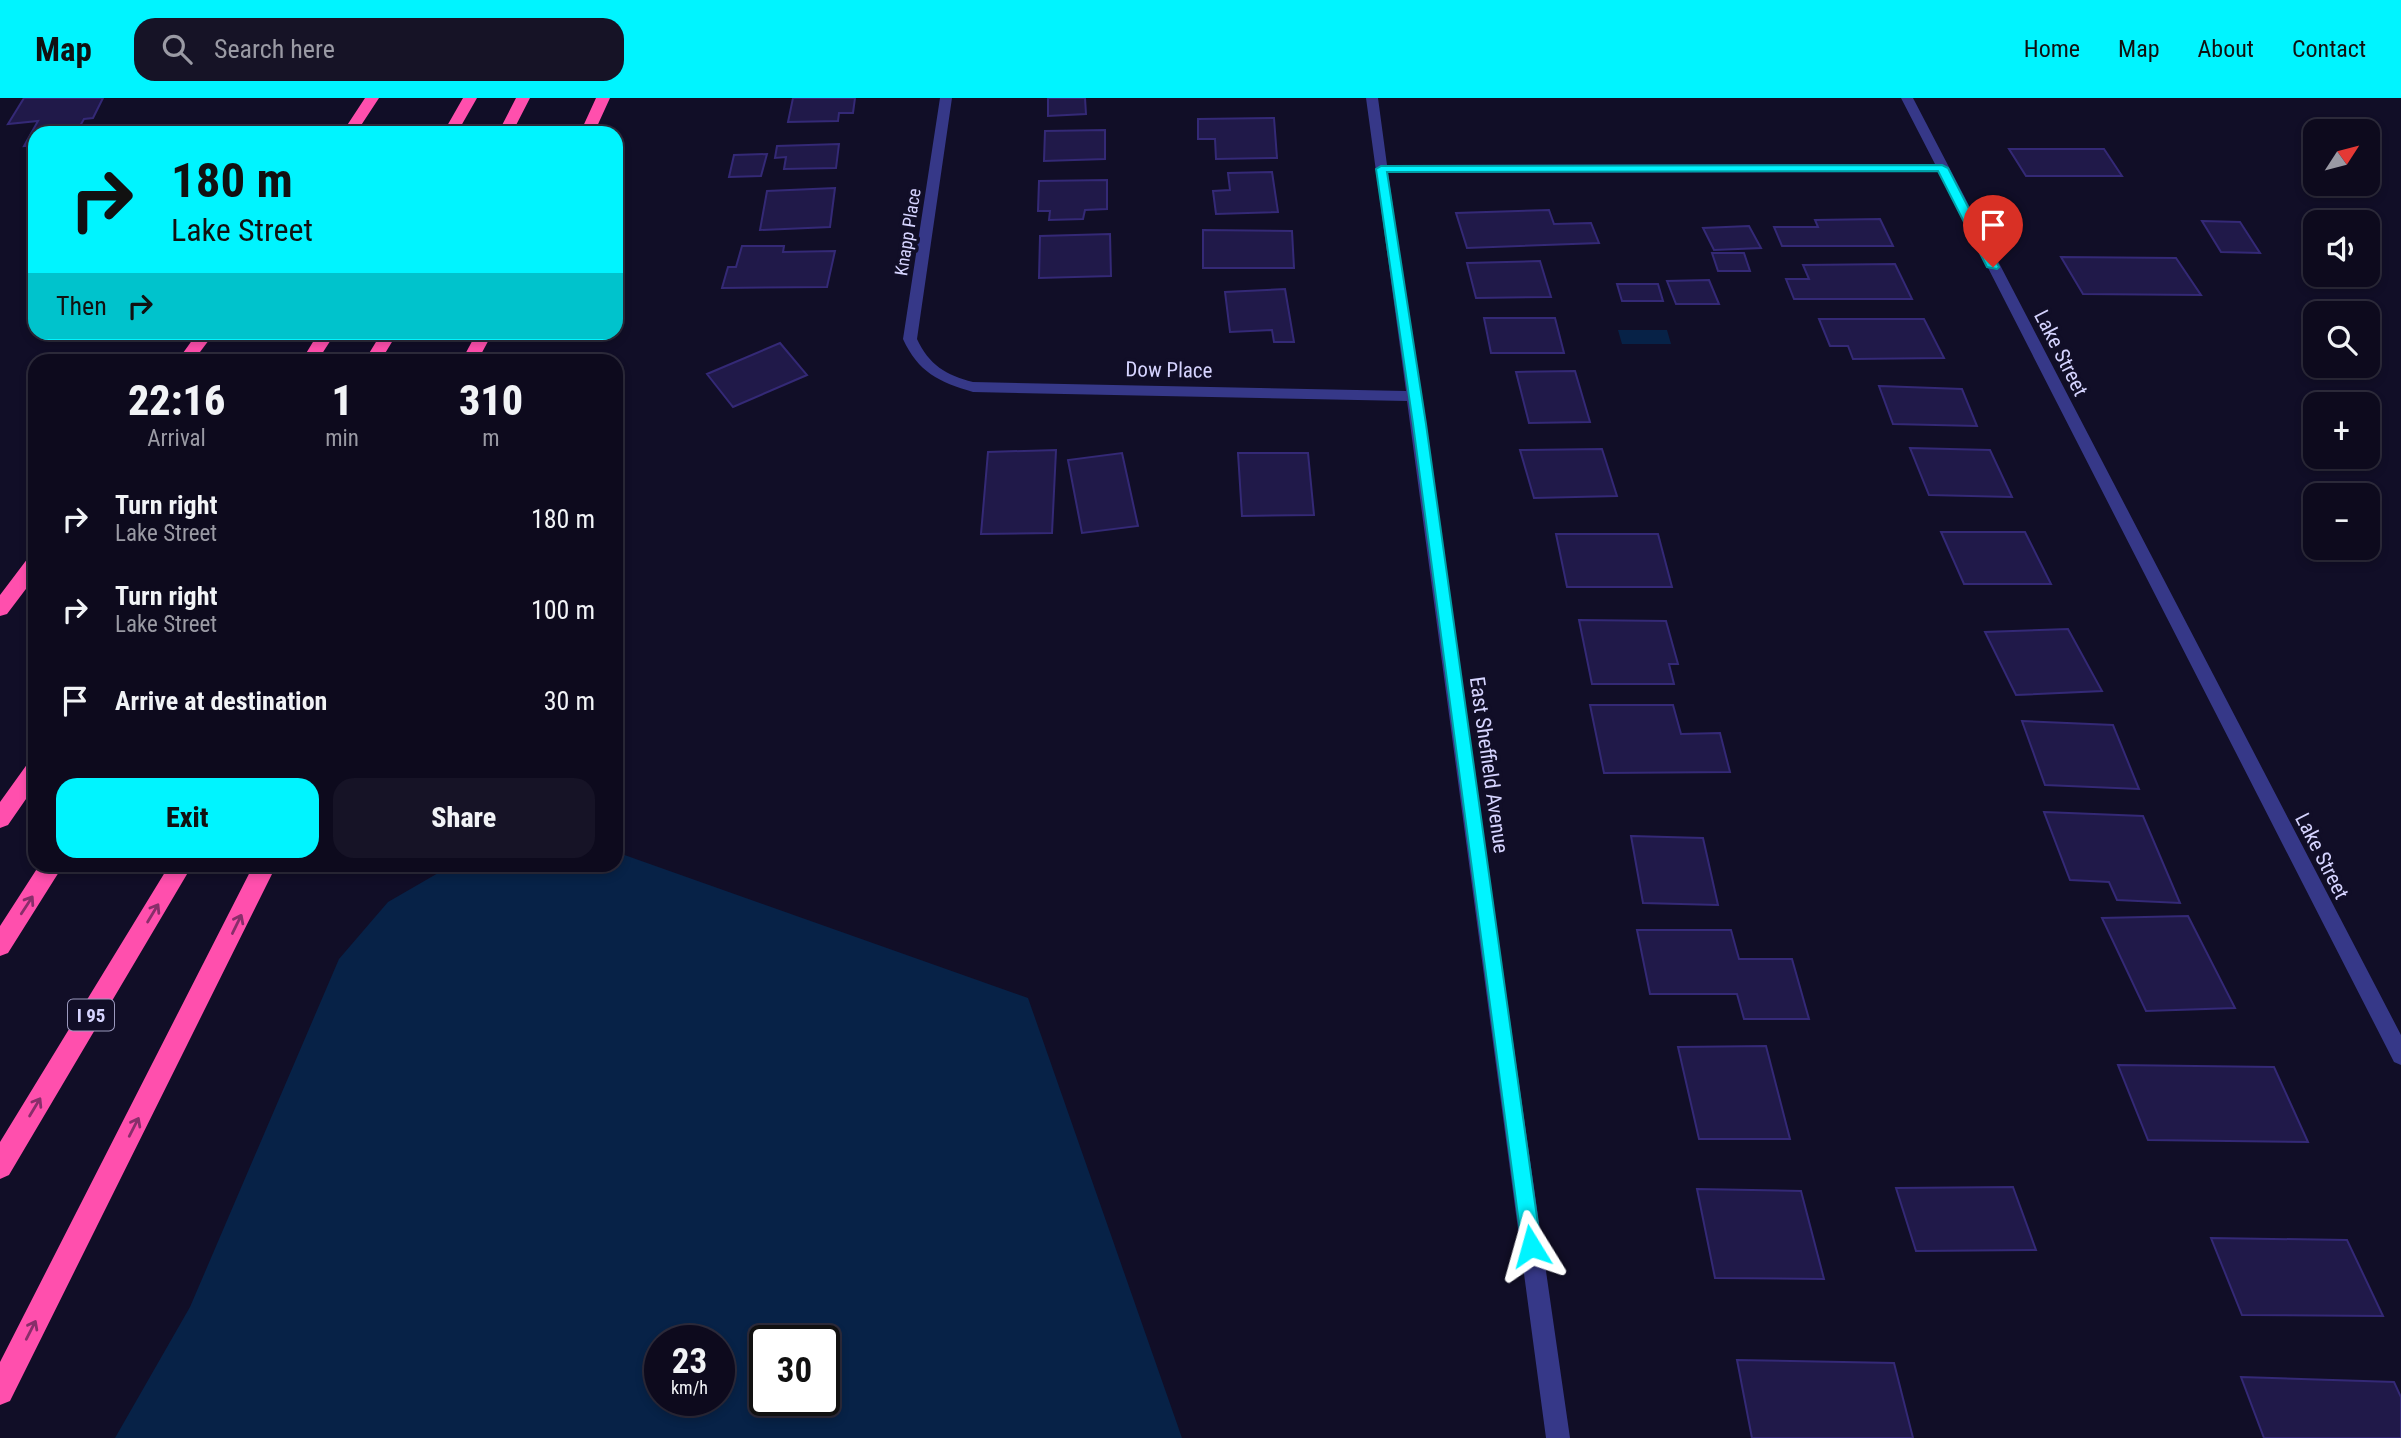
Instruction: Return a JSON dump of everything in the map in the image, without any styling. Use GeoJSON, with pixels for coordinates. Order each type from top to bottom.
{"type":"FeatureCollection","features":[{"type":"Feature","properties":{"kind":"highway"},"geometry":{"type":"LineString","coordinates":[[354,126],[372,98]]}},
{"type":"Feature","properties":{"kind":"highway"},"geometry":{"type":"LineString","coordinates":[[454,126],[470,98]]}},
{"type":"Feature","properties":{"kind":"highway"},"geometry":{"type":"LineString","coordinates":[[509,126],[523,98]]}},
{"type":"Feature","properties":{"kind":"highway"},"geometry":{"type":"LineString","coordinates":[[590,126],[603,98]]}},
{"type":"Feature","properties":{"kind":"highway"},"geometry":{"type":"LineString","coordinates":[[0,609],[28,572]]}},
{"type":"Feature","properties":{"kind":"highway"},"geometry":{"type":"LineString","coordinates":[[0,819],[28,779]]}},
{"type":"Feature","properties":{"kind":"highway"},"geometry":{"type":"LineString","coordinates":[[0,946],[49,872]]}},
{"type":"Feature","properties":{"kind":"highway","name":"I 95"},"geometry":{"type":"LineString","coordinates":[[0,1166],[177,872]]}},
{"type":"Feature","properties":{"kind":"highway"},"geometry":{"type":"LineString","coordinates":[[0,1391],[262,872]]}},
{"type":"Feature","properties":{"kind":"street","name":"Knapp Place"},"geometry":{"type":"LineString","coordinates":[[926,368],[918,358],[910,339],[946,98]]}},
{"type":"Feature","properties":{"kind":"street","name":"East Sheffield Avenue"},"geometry":{"type":"LineString","coordinates":[[1372,98],[1558,1438]]}},
{"type":"Feature","properties":{"kind":"street","name":"Lake Street"},"geometry":{"type":"LineString","coordinates":[[1907,98],[2401,1055]]}},
{"type":"Feature","properties":{"kind":"street"},"geometry":{"type":"LineString","coordinates":[[1381,169],[1942,168]]}},
{"type":"Feature","properties":{"kind":"street","name":"Dow Place"},"geometry":{"type":"LineString","coordinates":[[926,368],[947,380],[972,387],[1415,396]]}},
{"type":"Feature","properties":{"kind":"water"},"geometry":{"type":"Polygon","coordinates":[[[1618,330],[1667,330],[1671,344],[1622,344],[1618,330]]]}},
{"type":"Feature","properties":{"kind":"water"},"geometry":{"type":"Polygon","coordinates":[[[623,854],[1028,998],[1182,1438],[115,1438],[190,1307],[339,959],[388,902],[440,872],[623,872],[623,854]]]}},
{"type":"Feature","properties":{"kind":"building"},"geometry":{"type":"Polygon","coordinates":[[[24,98],[103,98],[93,118],[84,119],[80,126],[35,126],[38,121],[8,124],[24,98]]]}},
{"type":"Feature","properties":{"kind":"building"},"geometry":{"type":"Polygon","coordinates":[[[793,98],[855,98],[853,113],[839,113],[838,121],[788,122],[793,98]]]}},
{"type":"Feature","properties":{"kind":"building"},"geometry":{"type":"Polygon","coordinates":[[[1048,98],[1085,98],[1086,114],[1048,116],[1048,98]]]}},
{"type":"Feature","properties":{"kind":"building"},"geometry":{"type":"Polygon","coordinates":[[[1274,118],[1277,158],[1216,159],[1215,139],[1198,139],[1198,119],[1274,118]]]}},
{"type":"Feature","properties":{"kind":"building"},"geometry":{"type":"Polygon","coordinates":[[[1105,130],[1105,159],[1044,161],[1045,131],[1105,130]]]}},
{"type":"Feature","properties":{"kind":"building"},"geometry":{"type":"Polygon","coordinates":[[[839,144],[836,168],[784,169],[786,157],[775,158],[777,146],[839,144]]]}},
{"type":"Feature","properties":{"kind":"building"},"geometry":{"type":"Polygon","coordinates":[[[2009,149],[2104,149],[2122,176],[2026,176],[2009,149]]]}},
{"type":"Feature","properties":{"kind":"building"},"geometry":{"type":"Polygon","coordinates":[[[767,154],[761,176],[729,177],[734,155],[767,154]]]}},
{"type":"Feature","properties":{"kind":"building"},"geometry":{"type":"Polygon","coordinates":[[[1272,172],[1278,212],[1216,214],[1213,191],[1230,190],[1228,173],[1272,172]]]}},
{"type":"Feature","properties":{"kind":"building"},"geometry":{"type":"Polygon","coordinates":[[[1107,180],[1107,209],[1085,210],[1083,219],[1049,220],[1050,211],[1038,211],[1039,181],[1107,180]]]}},
{"type":"Feature","properties":{"kind":"building"},"geometry":{"type":"Polygon","coordinates":[[[835,188],[830,227],[760,230],[767,191],[835,188]]]}},
{"type":"Feature","properties":{"kind":"building"},"geometry":{"type":"Polygon","coordinates":[[[1549,210],[1554,224],[1591,223],[1599,243],[1467,248],[1456,213],[1549,210]]]}},
{"type":"Feature","properties":{"kind":"building"},"geometry":{"type":"Polygon","coordinates":[[[1880,219],[1893,246],[1782,246],[1774,227],[1818,227],[1815,220],[1880,219]]]}},
{"type":"Feature","properties":{"kind":"building"},"geometry":{"type":"Polygon","coordinates":[[[2202,221],[2240,222],[2260,253],[2221,252],[2202,221]]]}},
{"type":"Feature","properties":{"kind":"building"},"geometry":{"type":"Polygon","coordinates":[[[1749,226],[1761,248],[1714,250],[1703,228],[1749,226]]]}},
{"type":"Feature","properties":{"kind":"building"},"geometry":{"type":"Polygon","coordinates":[[[1203,230],[1292,231],[1294,268],[1203,268],[1203,230]]]}},
{"type":"Feature","properties":{"kind":"building"},"geometry":{"type":"Polygon","coordinates":[[[1110,234],[1111,276],[1039,278],[1040,236],[1110,234]]]}},
{"type":"Feature","properties":{"kind":"building"},"geometry":{"type":"Polygon","coordinates":[[[742,246],[784,246],[783,252],[835,251],[827,287],[722,288],[728,267],[736,267],[742,246]]]}},
{"type":"Feature","properties":{"kind":"building"},"geometry":{"type":"Polygon","coordinates":[[[1712,253],[1744,253],[1750,271],[1718,271],[1712,253]]]}},
{"type":"Feature","properties":{"kind":"building"},"geometry":{"type":"Polygon","coordinates":[[[2061,257],[2176,258],[2201,295],[2083,294],[2061,257]]]}},
{"type":"Feature","properties":{"kind":"building"},"geometry":{"type":"Polygon","coordinates":[[[1540,261],[1551,297],[1476,298],[1467,263],[1540,261]]]}},
{"type":"Feature","properties":{"kind":"building"},"geometry":{"type":"Polygon","coordinates":[[[1895,264],[1912,299],[1794,299],[1786,279],[1809,279],[1803,265],[1895,264]]]}},
{"type":"Feature","properties":{"kind":"building"},"geometry":{"type":"Polygon","coordinates":[[[1709,280],[1719,304],[1676,304],[1667,281],[1709,280]]]}},
{"type":"Feature","properties":{"kind":"building"},"geometry":{"type":"Polygon","coordinates":[[[1617,284],[1658,284],[1663,301],[1622,301],[1617,284]]]}},
{"type":"Feature","properties":{"kind":"building"},"geometry":{"type":"Polygon","coordinates":[[[1285,289],[1294,342],[1274,342],[1272,330],[1230,332],[1225,292],[1285,289]]]}},
{"type":"Feature","properties":{"kind":"building"},"geometry":{"type":"Polygon","coordinates":[[[1484,318],[1555,318],[1564,353],[1491,353],[1484,318]]]}},
{"type":"Feature","properties":{"kind":"building"},"geometry":{"type":"Polygon","coordinates":[[[1819,319],[1924,319],[1944,358],[1853,359],[1848,346],[1830,346],[1819,319]]]}},
{"type":"Feature","properties":{"kind":"building"},"geometry":{"type":"Polygon","coordinates":[[[780,343],[807,375],[733,407],[707,374],[780,343]]]}},
{"type":"Feature","properties":{"kind":"building"},"geometry":{"type":"Polygon","coordinates":[[[1575,371],[1590,422],[1529,423],[1516,372],[1575,371]]]}},
{"type":"Feature","properties":{"kind":"building"},"geometry":{"type":"Polygon","coordinates":[[[1879,386],[1962,389],[1977,426],[1893,424],[1879,386]]]}},
{"type":"Feature","properties":{"kind":"building"},"geometry":{"type":"Polygon","coordinates":[[[1910,448],[1990,450],[2012,497],[1929,495],[1910,448]]]}},
{"type":"Feature","properties":{"kind":"building"},"geometry":{"type":"Polygon","coordinates":[[[1602,449],[1617,496],[1534,498],[1520,450],[1602,449]]]}},
{"type":"Feature","properties":{"kind":"building"},"geometry":{"type":"Polygon","coordinates":[[[1056,450],[1052,533],[981,534],[988,452],[1056,450]]]}},
{"type":"Feature","properties":{"kind":"building"},"geometry":{"type":"Polygon","coordinates":[[[1122,453],[1138,526],[1082,533],[1068,460],[1122,453]]]}},
{"type":"Feature","properties":{"kind":"building"},"geometry":{"type":"Polygon","coordinates":[[[1238,453],[1308,453],[1314,515],[1242,516],[1238,453]]]}},
{"type":"Feature","properties":{"kind":"building"},"geometry":{"type":"Polygon","coordinates":[[[1941,532],[2025,532],[2051,584],[1964,584],[1941,532]]]}},
{"type":"Feature","properties":{"kind":"building"},"geometry":{"type":"Polygon","coordinates":[[[1556,534],[1658,534],[1672,587],[1567,587],[1556,534]]]}},
{"type":"Feature","properties":{"kind":"building"},"geometry":{"type":"Polygon","coordinates":[[[1579,620],[1666,621],[1678,664],[1669,664],[1674,684],[1592,684],[1579,620]]]}},
{"type":"Feature","properties":{"kind":"building"},"geometry":{"type":"Polygon","coordinates":[[[2068,629],[2102,691],[2016,695],[1985,632],[2068,629]]]}},
{"type":"Feature","properties":{"kind":"building"},"geometry":{"type":"Polygon","coordinates":[[[1590,705],[1673,705],[1681,734],[1720,733],[1730,772],[1604,773],[1590,705]]]}},
{"type":"Feature","properties":{"kind":"building"},"geometry":{"type":"Polygon","coordinates":[[[2022,721],[2113,725],[2139,789],[2045,785],[2022,721]]]}},
{"type":"Feature","properties":{"kind":"building"},"geometry":{"type":"Polygon","coordinates":[[[2044,812],[2143,816],[2180,903],[2117,900],[2109,882],[2070,880],[2044,812]]]}},
{"type":"Feature","properties":{"kind":"building"},"geometry":{"type":"Polygon","coordinates":[[[1631,836],[1703,838],[1718,905],[1643,903],[1631,836]]]}},
{"type":"Feature","properties":{"kind":"building"},"geometry":{"type":"Polygon","coordinates":[[[2188,916],[2235,1008],[2146,1011],[2102,918],[2188,916]]]}},
{"type":"Feature","properties":{"kind":"building"},"geometry":{"type":"Polygon","coordinates":[[[1637,930],[1731,930],[1739,959],[1792,959],[1809,1019],[1744,1019],[1737,994],[1650,994],[1637,930]]]}},
{"type":"Feature","properties":{"kind":"building"},"geometry":{"type":"Polygon","coordinates":[[[1766,1046],[1790,1139],[1699,1139],[1678,1047],[1766,1046]]]}},
{"type":"Feature","properties":{"kind":"building"},"geometry":{"type":"Polygon","coordinates":[[[2118,1065],[2274,1067],[2308,1142],[2148,1140],[2118,1065]]]}},
{"type":"Feature","properties":{"kind":"building"},"geometry":{"type":"Polygon","coordinates":[[[2013,1187],[2036,1250],[1916,1251],[1896,1188],[2013,1187]]]}},
{"type":"Feature","properties":{"kind":"building"},"geometry":{"type":"Polygon","coordinates":[[[1697,1189],[1801,1191],[1824,1279],[1715,1278],[1697,1189]]]}},
{"type":"Feature","properties":{"kind":"building"},"geometry":{"type":"Polygon","coordinates":[[[2211,1238],[2347,1240],[2383,1316],[2242,1315],[2211,1238]]]}},
{"type":"Feature","properties":{"kind":"building"},"geometry":{"type":"Polygon","coordinates":[[[1737,1360],[1894,1363],[1913,1438],[1752,1438],[1737,1360]]]}},
{"type":"Feature","properties":{"kind":"building"},"geometry":{"type":"Polygon","coordinates":[[[2241,1377],[2394,1382],[2401,1397],[2401,1438],[2264,1438],[2241,1377]]]}},
{"type":"Feature","properties":{"kind":"route"},"geometry":{"type":"LineString","coordinates":[[1531,1246],[1419,424],[1381,169],[1942,168],[1993,267]]}}]}
